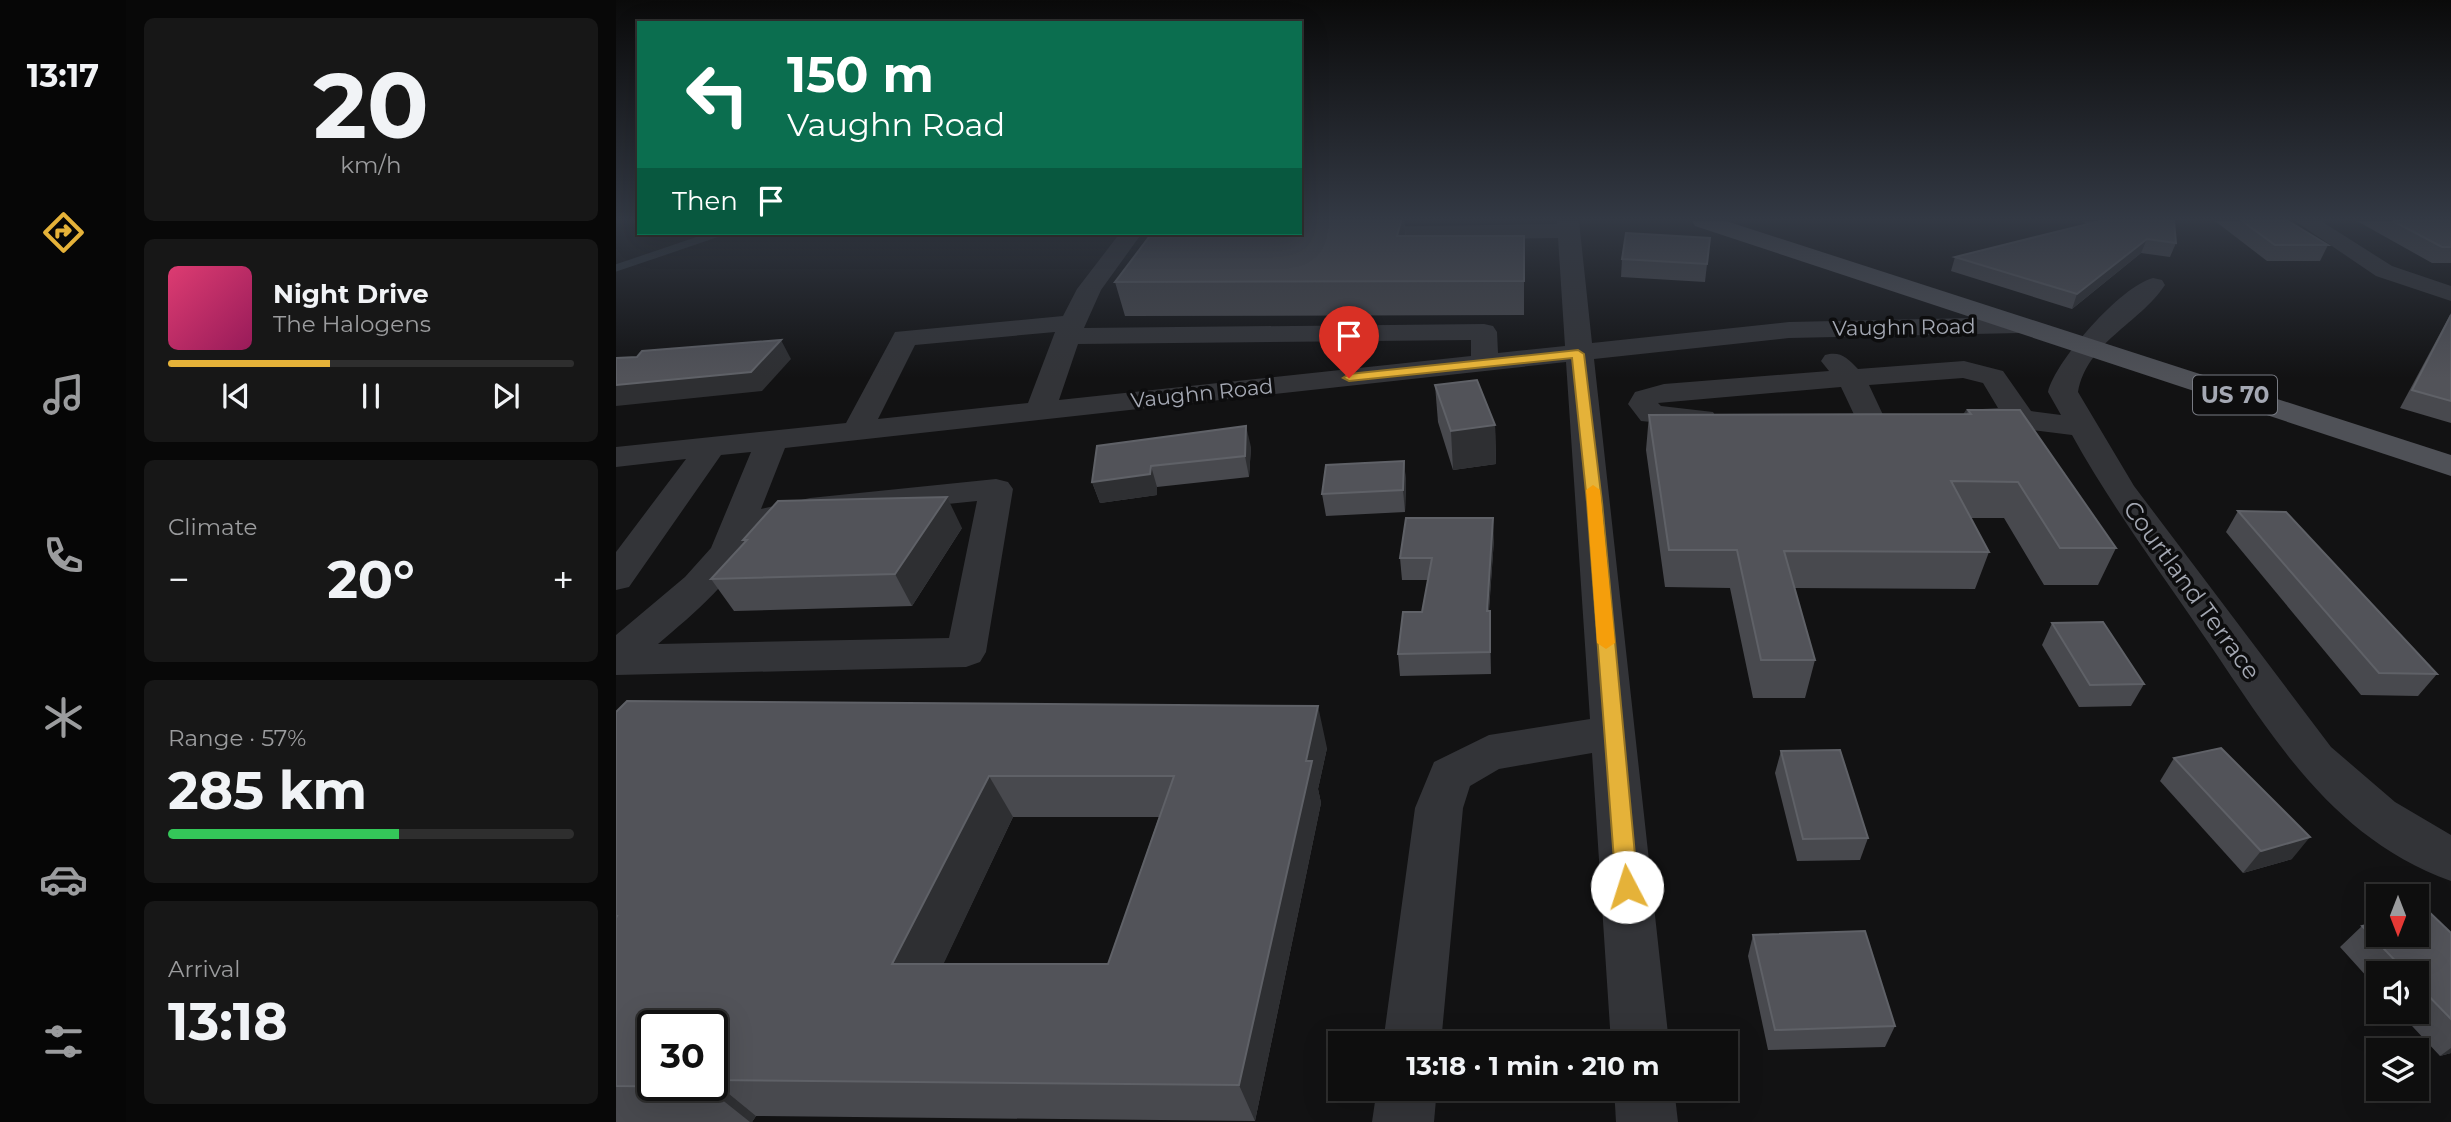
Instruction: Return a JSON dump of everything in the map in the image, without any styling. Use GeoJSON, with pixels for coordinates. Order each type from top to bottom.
{"type":"FeatureCollection","features":[{"type":"Feature","properties":{"kind":"main road","name":"US 70"},"geometry":{"type":"LineString","coordinates":[[1862,273],[2451,466]]}},
{"type":"Feature","properties":{"kind":"street"},"geometry":{"type":"LineString","coordinates":[[1041,410],[1070,329],[1089,289],[1103,273]]}},
{"type":"Feature","properties":{"kind":"street"},"geometry":{"type":"LineString","coordinates":[[1571,273],[1594,502],[1639,1031]]}},
{"type":"Feature","properties":{"kind":"street"},"geometry":{"type":"LineString","coordinates":[[2391,273],[2451,294]]}},
{"type":"Feature","properties":{"kind":"street","name":"Courtland Terrace"},"geometry":{"type":"LineString","coordinates":[[2153,285],[2107,324],[2063,382],[2063,392],[2119,489],[2315,760],[2353,798],[2386,823],[2451,859]]}},
{"type":"Feature","properties":{"kind":"street","name":"Vaughn Road"},"geometry":{"type":"LineString","coordinates":[[1789,330],[1819,317],[1870,312],[1922,293]]}},
{"type":"Feature","properties":{"kind":"street","name":"Vaughn Road"},"geometry":{"type":"LineString","coordinates":[[616,457],[1789,330],[2019,325]]}},
{"type":"Feature","properties":{"kind":"street"},"geometry":{"type":"LineString","coordinates":[[857,430],[905,338],[1070,329],[1304,334],[1485,332],[1485,363]]}},
{"type":"Feature","properties":{"kind":"street"},"geometry":{"type":"LineString","coordinates":[[1789,330],[1813,340],[1851,378],[1869,417]]}},
{"type":"Feature","properties":{"kind":"street"},"geometry":{"type":"LineString","coordinates":[[1401,372],[1406,332]]}},
{"type":"Feature","properties":{"kind":"street"},"geometry":{"type":"LineString","coordinates":[[1297,383],[1304,334]]}},
{"type":"Feature","properties":{"kind":"street"},"geometry":{"type":"LineString","coordinates":[[1735,418],[1659,417],[1652,415],[1643,404],[1645,398],[1664,393],[1964,369],[1993,377],[2001,384],[2019,416]]}},
{"type":"Feature","properties":{"kind":"street"},"geometry":{"type":"LineString","coordinates":[[1951,416],[2019,416],[2034,422],[2083,426]]}},
{"type":"Feature","properties":{"kind":"street"},"geometry":{"type":"LineString","coordinates":[[616,659],[697,586],[720,560],[734,540],[736,525],[760,463],[774,440]]}},
{"type":"Feature","properties":{"kind":"street"},"geometry":{"type":"LineString","coordinates":[[616,578],[711,447]]}},
{"type":"Feature","properties":{"kind":"street"},"geometry":{"type":"LineString","coordinates":[[616,659],[965,652],[996,489],[810,508],[736,525]]}},
{"type":"Feature","properties":{"kind":"street"},"geometry":{"type":"LineString","coordinates":[[1413,1031],[1439,808],[1450,775],[1489,753],[1614,732]]}},
{"type":"Feature","properties":{"kind":"street"},"geometry":{"type":"LineString","coordinates":[[1404,1122],[1406,1101]]}},
{"type":"Feature","properties":{"kind":"street"},"geometry":{"type":"LineString","coordinates":[[1645,1101],[1647,1122]]}},
{"type":"Feature","properties":{"kind":"building"},"geometry":{"type":"Polygon","coordinates":[[[1122,273],[1524,273],[1524,281],[1115,282],[1122,273]]]}},
{"type":"Feature","properties":{"kind":"building"},"geometry":{"type":"Polygon","coordinates":[[[2009,273],[2103,273],[2077,294],[2009,273]]]}},
{"type":"Feature","properties":{"kind":"building"},"geometry":{"type":"Polygon","coordinates":[[[2451,315],[2451,401],[2412,390],[2451,315]]]}},
{"type":"Feature","properties":{"kind":"building"},"geometry":{"type":"Polygon","coordinates":[[[781,340],[751,372],[616,385],[616,358],[637,357],[642,351],[781,340]]]}},
{"type":"Feature","properties":{"kind":"building"},"geometry":{"type":"Polygon","coordinates":[[[1477,380],[1495,425],[1451,431],[1435,385],[1477,380]]]}},
{"type":"Feature","properties":{"kind":"building"},"geometry":{"type":"Polygon","coordinates":[[[1968,410],[2020,410],[2116,548],[2060,548],[2018,482],[1951,481],[1989,552],[1784,551],[1815,660],[1761,660],[1737,550],[1669,550],[1649,415],[1971,414],[1968,410]]]}},
{"type":"Feature","properties":{"kind":"building"},"geometry":{"type":"Polygon","coordinates":[[[1246,426],[1245,456],[1151,466],[1150,474],[1092,482],[1097,446],[1246,426]]]}},
{"type":"Feature","properties":{"kind":"building"},"geometry":{"type":"Polygon","coordinates":[[[1404,461],[1403,490],[1322,494],[1326,465],[1404,461]]]}},
{"type":"Feature","properties":{"kind":"building"},"geometry":{"type":"Polygon","coordinates":[[[947,497],[895,574],[711,579],[778,501],[947,497]]]}},
{"type":"Feature","properties":{"kind":"building"},"geometry":{"type":"Polygon","coordinates":[[[2238,511],[2286,512],[2437,674],[2379,673],[2238,511]]]}},
{"type":"Feature","properties":{"kind":"building"},"geometry":{"type":"Polygon","coordinates":[[[1406,518],[1493,518],[1487,611],[1490,611],[1490,652],[1398,654],[1403,612],[1422,612],[1432,558],[1400,558],[1406,518]]]}},
{"type":"Feature","properties":{"kind":"building"},"geometry":{"type":"Polygon","coordinates":[[[2103,622],[2144,684],[2090,685],[2052,623],[2103,622]]]}},
{"type":"Feature","properties":{"kind":"building"},"geometry":{"type":"Polygon","coordinates":[[[627,701],[1318,706],[1306,761],[1312,761],[1239,1085],[728,1080],[728,1010],[637,1010],[637,1086],[616,1086],[616,712],[627,701]],[[989,776],[892,964],[1108,964],[1174,776],[989,776]]]}},
{"type":"Feature","properties":{"kind":"building"},"geometry":{"type":"Polygon","coordinates":[[[2221,748],[2310,837],[2261,851],[2174,758],[2221,748]]]}},
{"type":"Feature","properties":{"kind":"building"},"geometry":{"type":"Polygon","coordinates":[[[1840,750],[1868,838],[1803,839],[1781,751],[1840,750]]]}},
{"type":"Feature","properties":{"kind":"building"},"geometry":{"type":"Polygon","coordinates":[[[2429,912],[2451,933],[2451,1019],[2429,996],[2429,961],[2396,961],[2382,947],[2429,947],[2429,912]]]}},
{"type":"Feature","properties":{"kind":"building"},"geometry":{"type":"Polygon","coordinates":[[[1865,931],[1895,1026],[1775,1030],[1753,935],[1865,931]]]}},
{"type":"Feature","properties":{"kind":"slow traffic"},"geometry":{"type":"LineString","coordinates":[[1593,490],[1606,643]]}},
{"type":"Feature","properties":{"kind":"route"},"geometry":{"type":"LineString","coordinates":[[1349,378],[1578,354],[1594,502],[1627,887]]}}]}
